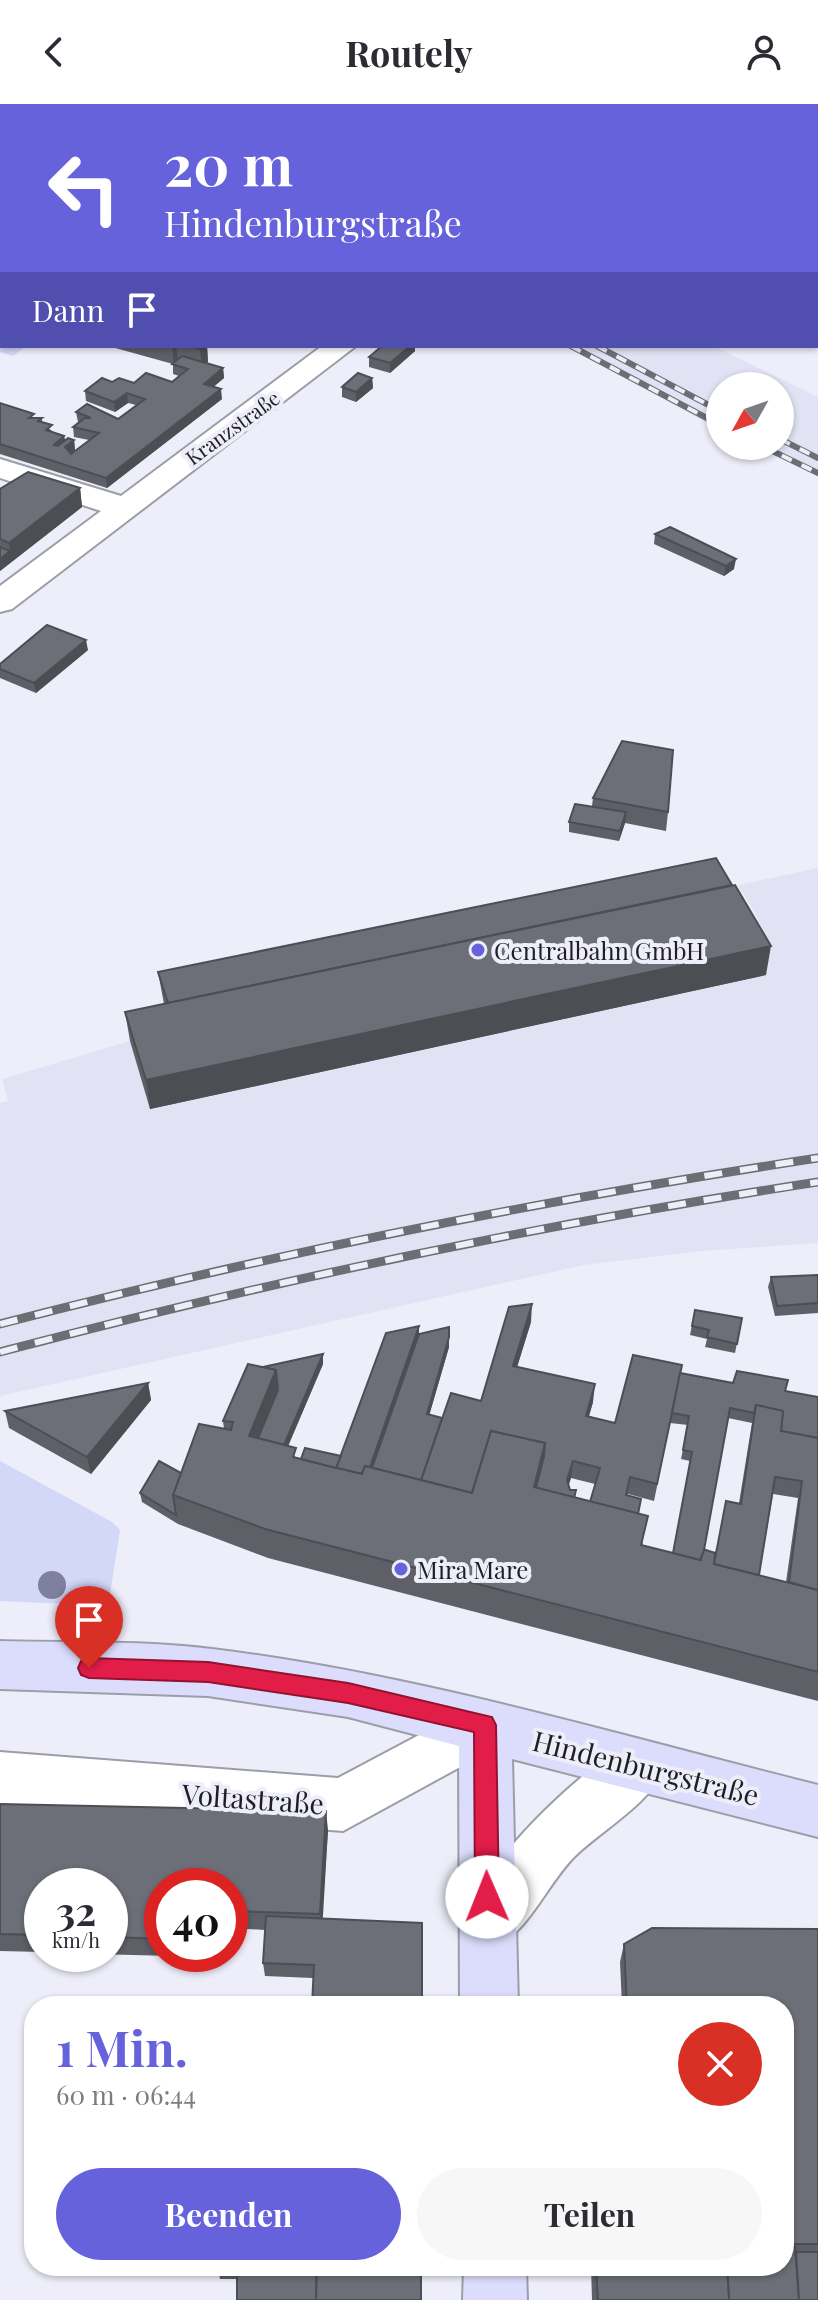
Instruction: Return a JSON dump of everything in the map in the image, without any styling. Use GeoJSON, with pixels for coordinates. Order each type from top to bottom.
{"type":"FeatureCollection","features":[{"type":"Feature","properties":{"kind":"main road","name":"Hindenburgstraße"},"geometry":{"type":"LineString","coordinates":[[0,1665],[208,1672],[348,1693],[818,1811]]}},
{"type":"Feature","properties":{"kind":"main road"},"geometry":{"type":"LineString","coordinates":[[485,1725],[489,1996]]}},
{"type":"Feature","properties":{"kind":"main road"},"geometry":{"type":"LineString","coordinates":[[495,2276],[495,2300]]}},
{"type":"Feature","properties":{"kind":"street","name":"Kranzstraße"},"geometry":{"type":"LineString","coordinates":[[0,602],[122,507],[338,348]]}},
{"type":"Feature","properties":{"kind":"street"},"geometry":{"type":"LineString","coordinates":[[0,468],[122,507]]}},
{"type":"Feature","properties":{"kind":"street","name":"Voltastraße"},"geometry":{"type":"LineString","coordinates":[[0,1778],[343,1805],[485,1725]]}},
{"type":"Feature","properties":{"kind":"street"},"geometry":{"type":"LineString","coordinates":[[487,1924],[553,1840],[639,1766]]}},
{"type":"Feature","properties":{"kind":"shaded area"},"geometry":{"type":"Polygon","coordinates":[[[0,348],[23,348],[13,356],[0,352],[0,348]]]}},
{"type":"Feature","properties":{"kind":"shaded area"},"geometry":{"type":"Polygon","coordinates":[[[570,348],[718,348],[767,372],[706,372],[706,422],[570,348]]]}},
{"type":"Feature","properties":{"kind":"shaded area"},"geometry":{"type":"Polygon","coordinates":[[[794,385],[818,397],[818,476],[784,460],[794,460],[794,385]]]}},
{"type":"Feature","properties":{"kind":"shaded area"},"geometry":{"type":"Polygon","coordinates":[[[818,868],[818,1243],[701,1251],[584,1265],[0,1396],[0,1103],[8,1101],[2,1079],[130,1041],[150,1108],[759,920],[738,885],[818,868]]]}},
{"type":"Feature","properties":{"kind":"shaded area"},"geometry":{"type":"Polygon","coordinates":[[[0,1461],[112,1522],[120,1530],[110,1594],[70,1603],[0,1601],[0,1461]]]}},
{"type":"Feature","properties":{"kind":"building"},"geometry":{"type":"Polygon","coordinates":[[[380,348],[408,348],[390,363],[369,357],[380,348]]]}},
{"type":"Feature","properties":{"kind":"building"},"geometry":{"type":"Polygon","coordinates":[[[182,356],[223,368],[204,384],[221,389],[106,478],[0,444],[0,403],[34,414],[29,418],[42,418],[38,421],[52,425],[46,430],[64,436],[54,445],[58,446],[68,438],[74,440],[65,447],[71,454],[99,433],[73,427],[85,418],[91,418],[76,412],[87,404],[118,419],[145,399],[127,393],[114,402],[85,391],[102,378],[112,382],[119,378],[134,383],[146,373],[172,382],[188,369],[172,364],[182,356]]]}},
{"type":"Feature","properties":{"kind":"building"},"geometry":{"type":"Polygon","coordinates":[[[358,373],[372,378],[356,392],[342,387],[358,373]]]}},
{"type":"Feature","properties":{"kind":"building"},"geometry":{"type":"Polygon","coordinates":[[[28,472],[80,488],[9,543],[0,539],[0,489],[28,472]]]}},
{"type":"Feature","properties":{"kind":"building"},"geometry":{"type":"Polygon","coordinates":[[[670,527],[736,559],[726,566],[655,534],[670,527]]]}},
{"type":"Feature","properties":{"kind":"building"},"geometry":{"type":"Polygon","coordinates":[[[0,547],[10,551],[0,559],[0,547]]]}},
{"type":"Feature","properties":{"kind":"building"},"geometry":{"type":"Polygon","coordinates":[[[47,625],[86,640],[34,683],[0,669],[0,664],[47,625]]]}},
{"type":"Feature","properties":{"kind":"building"},"geometry":{"type":"Polygon","coordinates":[[[622,741],[673,750],[668,812],[593,798],[622,741]]]}},
{"type":"Feature","properties":{"kind":"building"},"geometry":{"type":"Polygon","coordinates":[[[575,804],[626,812],[620,831],[569,822],[575,804]]]}},
{"type":"Feature","properties":{"kind":"building"},"geometry":{"type":"Polygon","coordinates":[[[716,858],[732,885],[168,1003],[158,972],[716,858]]]}},
{"type":"Feature","properties":{"kind":"building"},"geometry":{"type":"Polygon","coordinates":[[[735,885],[771,946],[146,1080],[125,1012],[735,885]]]}},
{"type":"Feature","properties":{"kind":"building"},"geometry":{"type":"Polygon","coordinates":[[[818,1275],[818,1303],[777,1306],[771,1277],[818,1275]]]}},
{"type":"Feature","properties":{"kind":"building"},"geometry":{"type":"Polygon","coordinates":[[[532,1304],[513,1366],[595,1384],[586,1416],[615,1423],[633,1355],[682,1365],[657,1484],[630,1477],[626,1495],[641,1499],[638,1514],[590,1502],[600,1468],[573,1461],[567,1480],[570,1490],[576,1490],[574,1498],[536,1488],[545,1443],[491,1431],[472,1493],[421,1480],[451,1393],[481,1401],[509,1307],[532,1304]]]}},
{"type":"Feature","properties":{"kind":"building"},"geometry":{"type":"Polygon","coordinates":[[[695,1310],[742,1318],[737,1344],[707,1337],[709,1330],[692,1326],[695,1310]]]}},
{"type":"Feature","properties":{"kind":"building"},"geometry":{"type":"Polygon","coordinates":[[[419,1326],[370,1467],[365,1466],[362,1474],[336,1468],[386,1333],[419,1326]]]}},
{"type":"Feature","properties":{"kind":"building"},"geometry":{"type":"Polygon","coordinates":[[[449,1327],[449,1337],[427,1414],[442,1418],[421,1480],[372,1468],[419,1334],[449,1327]]]}},
{"type":"Feature","properties":{"kind":"building"},"geometry":{"type":"Polygon","coordinates":[[[323,1354],[284,1445],[258,1438],[278,1390],[276,1370],[263,1367],[323,1354]]]}},
{"type":"Feature","properties":{"kind":"building"},"geometry":{"type":"Polygon","coordinates":[[[248,1364],[276,1370],[249,1436],[296,1448],[293,1457],[362,1474],[365,1466],[472,1493],[491,1431],[545,1443],[534,1487],[648,1516],[641,1545],[701,1560],[703,1549],[715,1553],[714,1564],[818,1590],[818,1672],[265,1529],[173,1495],[199,1424],[231,1430],[233,1422],[223,1421],[248,1364]]]}},
{"type":"Feature","properties":{"kind":"building"},"geometry":{"type":"Polygon","coordinates":[[[737,1371],[788,1380],[785,1391],[818,1397],[818,1438],[781,1431],[783,1411],[756,1405],[754,1413],[730,1408],[704,1550],[700,1560],[673,1553],[692,1452],[683,1450],[689,1416],[672,1413],[680,1373],[733,1383],[737,1371]]]}},
{"type":"Feature","properties":{"kind":"building"},"geometry":{"type":"Polygon","coordinates":[[[148,1383],[87,1457],[5,1411],[148,1383]]]}},
{"type":"Feature","properties":{"kind":"building"},"geometry":{"type":"Polygon","coordinates":[[[756,1405],[783,1411],[781,1431],[818,1438],[818,1590],[789,1582],[802,1481],[775,1477],[759,1575],[714,1564],[726,1501],[741,1504],[756,1405]]]}},
{"type":"Feature","properties":{"kind":"building"},"geometry":{"type":"Polygon","coordinates":[[[305,1448],[341,1456],[336,1468],[301,1459],[305,1448]]]}},
{"type":"Feature","properties":{"kind":"building"},"geometry":{"type":"Polygon","coordinates":[[[159,1461],[181,1473],[173,1495],[176,1515],[140,1493],[159,1461]]]}},
{"type":"Feature","properties":{"kind":"building"},"geometry":{"type":"Polygon","coordinates":[[[0,1804],[326,1811],[320,1914],[248,1912],[248,1868],[144,1868],[144,1938],[128,1938],[128,1868],[24,1868],[24,1935],[0,1934],[0,1804]]]}},
{"type":"Feature","properties":{"kind":"building"},"geometry":{"type":"Polygon","coordinates":[[[266,1916],[422,1923],[422,1996],[312,1996],[314,1965],[263,1963],[266,1916]]]}},
{"type":"Feature","properties":{"kind":"building"},"geometry":{"type":"Polygon","coordinates":[[[652,1928],[818,1929],[818,2244],[794,2244],[794,1996],[627,1996],[624,1944],[652,1928]]]}},
{"type":"Feature","properties":{"kind":"building"},"geometry":{"type":"Polygon","coordinates":[[[795,2247],[799,2300],[729,2300],[728,2276],[794,2276],[795,2247]]]}},
{"type":"Feature","properties":{"kind":"building"},"geometry":{"type":"Polygon","coordinates":[[[796,2252],[818,2252],[818,2300],[799,2300],[796,2252]]]}},
{"type":"Feature","properties":{"kind":"building"},"geometry":{"type":"Polygon","coordinates":[[[237,2276],[317,2276],[316,2300],[237,2300],[237,2276]]]}},
{"type":"Feature","properties":{"kind":"building"},"geometry":{"type":"Polygon","coordinates":[[[317,2276],[421,2276],[421,2300],[316,2300],[317,2276]]]}},
{"type":"Feature","properties":{"kind":"building"},"geometry":{"type":"Polygon","coordinates":[[[597,2276],[728,2276],[729,2300],[598,2300],[597,2276]]]}},
{"type":"Feature","properties":{"kind":"railway"},"geometry":{"type":"LineString","coordinates":[[575,348],[706,418]]}},
{"type":"Feature","properties":{"kind":"railway"},"geometry":{"type":"LineString","coordinates":[[601,348],[706,404]]}},
{"type":"Feature","properties":{"kind":"railway"},"geometry":{"type":"LineString","coordinates":[[794,446],[818,458]]}},
{"type":"Feature","properties":{"kind":"railway"},"geometry":{"type":"LineString","coordinates":[[791,460],[818,473]]}},
{"type":"Feature","properties":{"kind":"railway"},"geometry":{"type":"LineString","coordinates":[[0,1324],[203,1274],[407,1230],[818,1158]]}},
{"type":"Feature","properties":{"kind":"railway"},"geometry":{"type":"LineString","coordinates":[[0,1352],[203,1301],[407,1256],[612,1216],[818,1182]]}},
{"type":"Feature","properties":{"kind":"place","name":"Centralbahn GmbH"},"geometry":{"type":"Point","coordinates":[478,950]}},
{"type":"Feature","properties":{"kind":"place","name":"Mira Mare"},"geometry":{"type":"Point","coordinates":[401,1569]}},
{"type":"Feature","properties":{"kind":"route"},"geometry":{"type":"LineString","coordinates":[[89,1668],[208,1672],[348,1693],[485,1725],[487,1897]]}}]}
